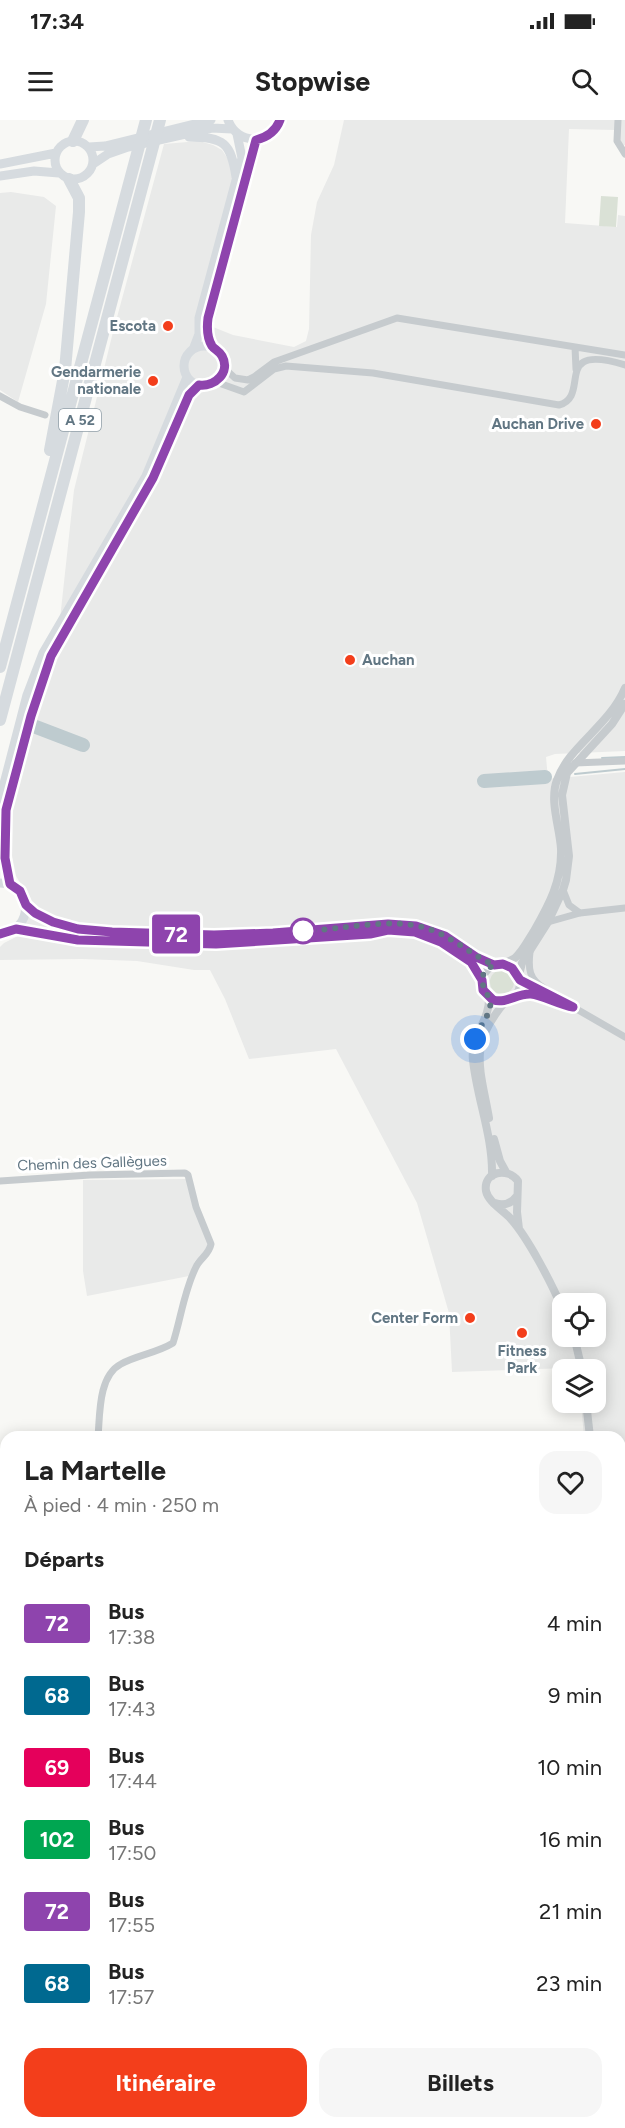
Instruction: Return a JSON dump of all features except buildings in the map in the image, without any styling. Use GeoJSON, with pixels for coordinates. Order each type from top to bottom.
{"type":"FeatureCollection","features":[{"type":"Feature","properties":{"kind":"highway"},"geometry":{"type":"LineString","coordinates":[[73,141],[83,120]]}},
{"type":"Feature","properties":{"kind":"highway","name":"A 52"},"geometry":{"type":"LineString","coordinates":[[0,667],[146,120]]}},
{"type":"Feature","properties":{"kind":"highway","name":"A 52"},"geometry":{"type":"LineString","coordinates":[[0,720],[160,120]]}},
{"type":"Feature","properties":{"kind":"highway"},"geometry":{"type":"LineString","coordinates":[[12,620],[53,437],[65,370],[79,198],[64,176]]}},
{"type":"Feature","properties":{"kind":"main road"},"geometry":{"type":"LineString","coordinates":[[174,133],[211,120]]}},
{"type":"Feature","properties":{"kind":"main road"},"geometry":{"type":"LineString","coordinates":[[89,147],[129,143],[174,133],[212,128],[232,128],[248,140],[256,140],[270,135],[280,120]]}},
{"type":"Feature","properties":{"kind":"main road"},"geometry":{"type":"LineString","coordinates":[[0,799],[27,695],[43,653],[146,476],[187,377],[185,357],[194,348],[199,334],[199,318],[243,158],[232,128]]}},
{"type":"Feature","properties":{"kind":"main road"},"geometry":{"type":"LineString","coordinates":[[174,133],[223,143],[233,157],[237,183]]}},
{"type":"Feature","properties":{"kind":"main road"},"geometry":{"type":"LineString","coordinates":[[212,347],[208,334],[208,318],[256,140]]}},
{"type":"Feature","properties":{"kind":"main road"},"geometry":{"type":"LineString","coordinates":[[0,176],[34,171],[64,176],[82,178],[91,170],[93,164],[89,147],[79,141],[63,144],[56,153],[55,163],[64,176]]}},
{"type":"Feature","properties":{"kind":"main road"},"geometry":{"type":"LineString","coordinates":[[93,164],[129,143]]}},
{"type":"Feature","properties":{"kind":"main road"},"geometry":{"type":"LineString","coordinates":[[0,164],[56,153]]}},
{"type":"Feature","properties":{"kind":"main road"},"geometry":{"type":"LineString","coordinates":[[187,377],[204,386],[216,382],[223,374],[221,355],[212,347],[203,345],[194,348]]}},
{"type":"Feature","properties":{"kind":"main road"},"geometry":{"type":"LineString","coordinates":[[10,884],[5,858],[6,810],[33,708],[51,656],[153,478],[189,395],[199,385]]}},
{"type":"Feature","properties":{"kind":"main road"},"geometry":{"type":"LineString","coordinates":[[0,883],[10,884],[20,891],[26,905],[26,913],[16,929],[0,934]]}},
{"type":"Feature","properties":{"kind":"street"},"geometry":{"type":"LineString","coordinates":[[618,120],[617,141],[625,154]]}},
{"type":"Feature","properties":{"kind":"street"},"geometry":{"type":"LineString","coordinates":[[224,368],[235,378],[248,380],[274,362],[397,318],[625,355]]}},
{"type":"Feature","properties":{"kind":"street"},"geometry":{"type":"LineString","coordinates":[[216,382],[244,392],[274,369],[286,366],[373,373],[559,405],[570,399],[576,369],[575,347]]}},
{"type":"Feature","properties":{"kind":"street"},"geometry":{"type":"LineString","coordinates":[[576,369],[583,361],[590,359],[625,365]]}},
{"type":"Feature","properties":{"kind":"street"},"geometry":{"type":"LineString","coordinates":[[0,396],[20,407],[45,415]]}},
{"type":"Feature","properties":{"kind":"street"},"geometry":{"type":"LineString","coordinates":[[482,980],[486,971],[515,958],[525,946],[549,906],[559,878],[561,849],[555,797],[557,779],[573,753],[609,716],[625,688]]}},
{"type":"Feature","properties":{"kind":"street"},"geometry":{"type":"LineString","coordinates":[[514,998],[519,990],[522,963],[548,922],[563,890],[569,856],[562,795],[567,773],[612,724],[625,704]]}},
{"type":"Feature","properties":{"kind":"street"},"geometry":{"type":"LineString","coordinates":[[575,763],[625,761]]}},
{"type":"Feature","properties":{"kind":"street"},"geometry":{"type":"LineString","coordinates":[[563,890],[569,905],[580,913]]}},
{"type":"Feature","properties":{"kind":"street"},"geometry":{"type":"LineString","coordinates":[[26,905],[35,913],[53,922],[78,929],[112,932],[247,934],[388,924],[416,926],[445,936],[476,957],[512,968],[519,978],[625,1037]]}},
{"type":"Feature","properties":{"kind":"street"},"geometry":{"type":"LineString","coordinates":[[548,922],[580,913],[625,908]]}},
{"type":"Feature","properties":{"kind":"street"},"geometry":{"type":"LineString","coordinates":[[16,929],[78,940],[216,944],[370,934],[388,930],[415,932],[441,942],[471,962],[489,998],[490,1008],[475,1036],[473,1059],[491,1148],[492,1176]]}},
{"type":"Feature","properties":{"kind":"street"},"geometry":{"type":"LineString","coordinates":[[530,949],[529,969],[532,979],[573,1007]]}},
{"type":"Feature","properties":{"kind":"street"},"geometry":{"type":"LineString","coordinates":[[506,1172],[496,1147],[479,1061],[481,1040],[495,1014],[505,1002],[514,998],[531,994],[573,1007]]}},
{"type":"Feature","properties":{"kind":"street"},"geometry":{"type":"LineString","coordinates":[[489,998],[505,1002]]}},
{"type":"Feature","properties":{"kind":"street"},"geometry":{"type":"LineString","coordinates":[[519,1228],[518,1181],[511,1174],[499,1172],[488,1180],[486,1191],[488,1196],[519,1228],[554,1293]]}},
{"type":"Feature","properties":{"kind":"street","name":"Chemin des Gallègues"},"geometry":{"type":"LineString","coordinates":[[0,1181],[90,1175],[185,1173],[188,1175],[196,1207],[211,1244],[210,1250],[197,1264],[192,1276],[173,1343],[120,1364],[113,1370],[104,1390],[99,1431]]}},
{"type":"Feature","properties":{"kind":"street"},"geometry":{"type":"LineString","coordinates":[[495,1203],[505,1204],[517,1196]]}},
{"type":"Feature","properties":{"kind":"street"},"geometry":{"type":"LineString","coordinates":[[587,1413],[589,1431]]}},
{"type":"Feature","properties":{"kind":"shaded area"},"geometry":{"type":"Polygon","coordinates":[[[344,120],[625,120],[625,145],[615,145],[615,130],[569,129],[565,223],[617,227],[618,215],[625,216],[625,751],[555,754],[546,757],[548,779],[625,772],[625,1431],[583,1431],[582,1413],[606,1413],[606,1359],[552,1359],[552,1369],[452,1372],[449,1313],[417,1203],[336,1049],[249,1059],[225,999],[210,970],[194,970],[137,961],[0,960],[0,947],[20,935],[32,902],[16,876],[10,845],[10,820],[24,760],[56,656],[74,490],[113,332],[164,144],[199,141],[213,145],[222,150],[232,165],[253,170],[213,327],[233,335],[294,347],[306,341],[309,329],[311,235],[317,202],[334,165],[344,120]]]}},
{"type":"Feature","properties":{"kind":"shaded area"},"geometry":{"type":"Polygon","coordinates":[[[11,192],[44,197],[56,206],[46,304],[18,402],[0,390],[0,193],[11,192]]]}},
{"type":"Feature","properties":{"kind":"shaded area"},"geometry":{"type":"Polygon","coordinates":[[[601,196],[618,197],[616,227],[599,226],[601,196]]]}},
{"type":"Feature","properties":{"kind":"shaded area"},"geometry":{"type":"Polygon","coordinates":[[[502,970],[510,974],[514,982],[510,990],[502,994],[494,990],[490,982],[494,974],[502,970]]]}},
{"type":"Feature","properties":{"kind":"shaded area"},"geometry":{"type":"Polygon","coordinates":[[[187,1179],[208,1244],[205,1252],[195,1261],[189,1276],[87,1296],[83,1271],[83,1180],[187,1179]]]}},
{"type":"Feature","properties":{"kind":"waterway"},"geometry":{"type":"LineString","coordinates":[[36,727],[83,745]]}},
{"type":"Feature","properties":{"kind":"waterway"},"geometry":{"type":"LineString","coordinates":[[602,758],[625,757]]}},
{"type":"Feature","properties":{"kind":"waterway"},"geometry":{"type":"LineString","coordinates":[[575,774],[625,769]]}},
{"type":"Feature","properties":{"kind":"waterway"},"geometry":{"type":"LineString","coordinates":[[484,781],[545,777]]}},
{"type":"Feature","properties":{"kind":"bus line","name":"72"},"geometry":{"type":"LineString","coordinates":[[0,934],[16,929],[78,940],[216,944],[370,934],[388,930],[415,932],[441,942],[471,962],[482,980],[483,990],[493,1000],[505,1002],[523,994],[531,994],[573,1007],[520,980],[516,971],[508,965],[494,965],[476,957],[445,936],[416,926],[388,924],[214,935],[78,929],[53,922],[35,913],[26,905],[20,891],[10,884],[5,858],[6,810],[31,716],[51,656],[153,478],[189,395],[199,385],[210,385],[223,374],[224,361],[218,350],[212,347],[207,322],[256,140],[270,135],[280,120]]}},
{"type":"Feature","properties":{"kind":"place","name":"Escota"},"geometry":{"type":"Point","coordinates":[168,326]}},
{"type":"Feature","properties":{"kind":"place","name":"Gendarmerie nationale"},"geometry":{"type":"Point","coordinates":[153,381]}},
{"type":"Feature","properties":{"kind":"place","name":"Auchan Drive"},"geometry":{"type":"Point","coordinates":[596,424]}},
{"type":"Feature","properties":{"kind":"place","name":"Auchan"},"geometry":{"type":"Point","coordinates":[350,660]}},
{"type":"Feature","properties":{"kind":"place","name":"Center Form"},"geometry":{"type":"Point","coordinates":[470,1318]}},
{"type":"Feature","properties":{"kind":"place","name":"Fitness Park"},"geometry":{"type":"Point","coordinates":[522,1333]}},
{"type":"Feature","properties":{"kind":"route"},"geometry":{"type":"LineString","coordinates":[[303,931],[388,924],[416,926],[445,936],[476,957],[494,965],[486,971],[482,980],[490,1008],[475,1039]]}}]}
